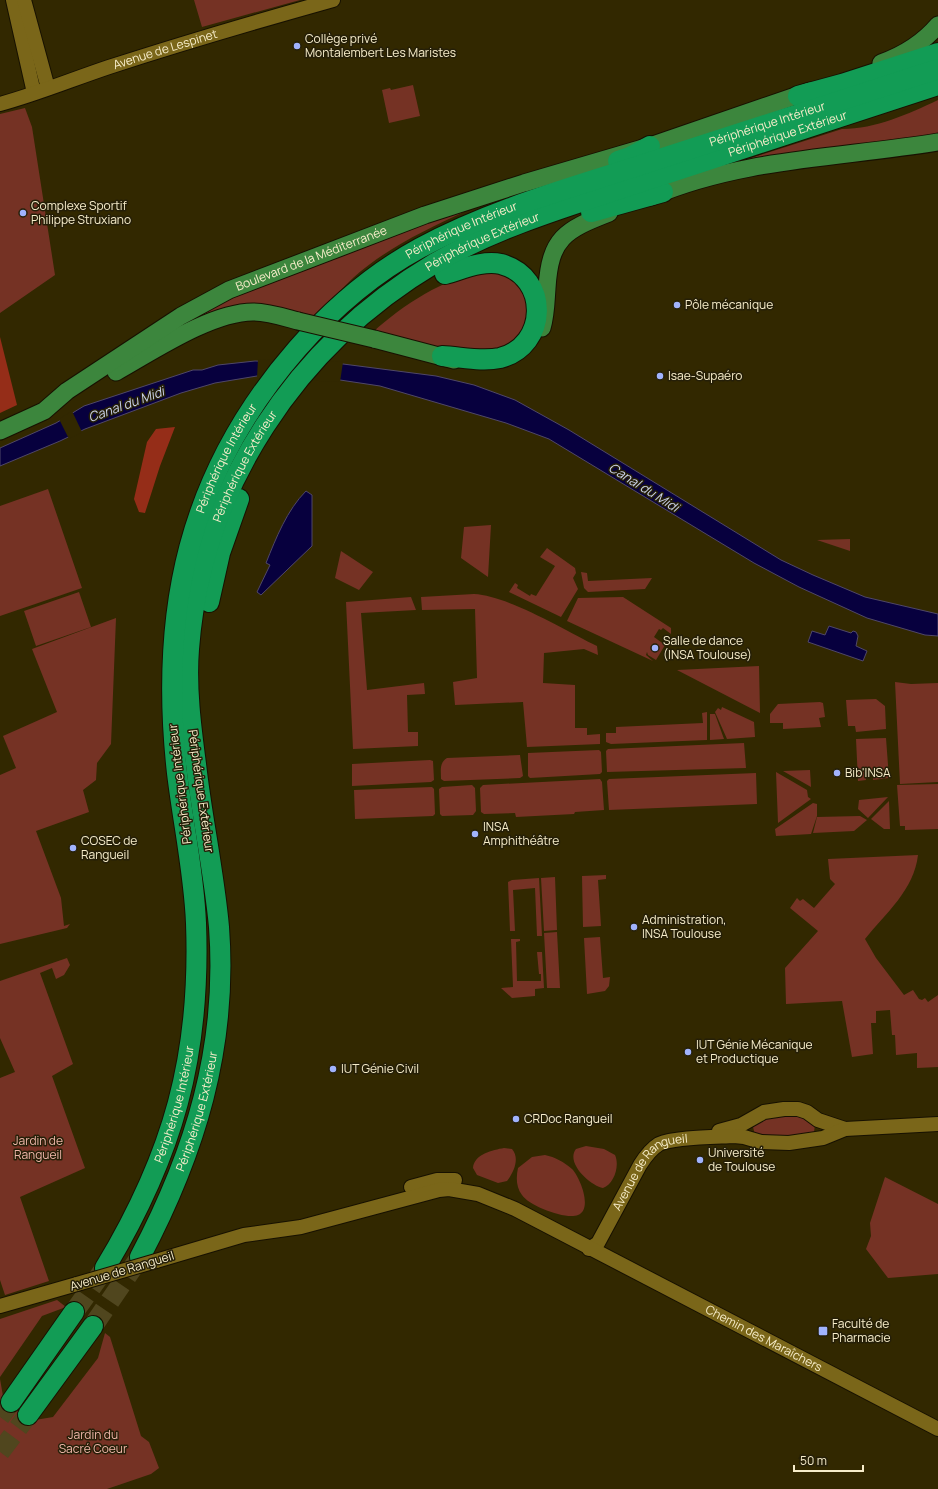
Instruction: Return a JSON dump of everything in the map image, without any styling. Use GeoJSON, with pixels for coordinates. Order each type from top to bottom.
{"type":"FeatureCollection","features":[{"type":"Feature","properties":{"kind":"highway"},"geometry":{"type":"LineString","coordinates":[[798,96],[842,84],[938,53]]}},
{"type":"Feature","properties":{"kind":"highway","name":"Périphérique Intérieur"},"geometry":{"type":"LineString","coordinates":[[105,1268],[134,1216],[164,1150],[179,1100],[194,1022],[196,921],[176,765],[170,684],[175,615],[190,546],[204,499],[234,435],[252,408],[276,374],[321,323],[380,273],[420,248],[462,227],[506,210],[938,69]]}},
{"type":"Feature","properties":{"kind":"highway","name":"Périphérique Extérieur"},"geometry":{"type":"LineString","coordinates":[[148,1259],[194,1135],[210,1073],[219,1000],[219,929],[196,767],[189,698],[189,650],[193,616],[201,570],[211,537],[245,459],[269,420],[302,374],[326,347],[352,323],[373,305],[402,284],[439,261],[476,242],[556,210],[938,85]]}},
{"type":"Feature","properties":{"kind":"highway"},"geometry":{"type":"LineString","coordinates":[[506,210],[526,194],[630,157],[650,146]]}},
{"type":"Feature","properties":{"kind":"highway"},"geometry":{"type":"LineString","coordinates":[[196,767],[201,742],[199,714],[201,655],[209,600],[220,553],[236,508],[262,453],[286,414],[334,353],[376,317],[415,291],[445,274],[522,236],[578,216],[663,192]]}},
{"type":"Feature","properties":{"kind":"highway"},"geometry":{"type":"LineString","coordinates":[[442,356],[487,360],[501,358],[524,345],[532,335],[537,322],[535,296],[522,276],[502,265],[482,264],[445,274]]}},
{"type":"Feature","properties":{"kind":"highway"},"geometry":{"type":"LineString","coordinates":[[11,1402],[74,1312]]}},
{"type":"Feature","properties":{"kind":"highway"},"geometry":{"type":"LineString","coordinates":[[28,1415],[93,1326]]}},
{"type":"Feature","properties":{"kind":"main road","name":"Boulevard de la Méditerranée"},"geometry":{"type":"LineString","coordinates":[[0,430],[44,411],[67,391],[181,316],[229,290],[425,215],[568,169],[650,146],[798,96],[885,62],[911,50],[928,36],[938,25]]}},
{"type":"Feature","properties":{"kind":"main road"},"geometry":{"type":"LineString","coordinates":[[44,411],[172,341],[223,318],[252,312],[276,315],[442,356],[468,364],[490,368],[506,366],[518,360],[530,351],[539,337],[546,312],[548,270],[552,254],[559,241],[574,228],[663,192],[731,171],[775,162],[835,154],[886,150],[938,142]]}},
{"type":"Feature","properties":{"kind":"main road"},"geometry":{"type":"LineString","coordinates":[[886,150],[909,153],[938,151]]}},
{"type":"Feature","properties":{"kind":"street"},"geometry":{"type":"LineString","coordinates":[[13,0],[34,93]]}},
{"type":"Feature","properties":{"kind":"street"},"geometry":{"type":"LineString","coordinates":[[24,0],[48,88]]}},
{"type":"Feature","properties":{"kind":"street","name":"Avenue de Lespinet"},"geometry":{"type":"LineString","coordinates":[[0,104],[20,99],[48,88],[225,30],[333,0]]}},
{"type":"Feature","properties":{"kind":"street","name":"Avenue de Rangueil"},"geometry":{"type":"LineString","coordinates":[[592,1244],[634,1162],[643,1148],[654,1139],[668,1135],[727,1130],[764,1112],[784,1109],[798,1109],[812,1115],[818,1120],[845,1129]]}},
{"type":"Feature","properties":{"kind":"street"},"geometry":{"type":"LineString","coordinates":[[750,1138],[747,1129],[752,1118]]}},
{"type":"Feature","properties":{"kind":"street"},"geometry":{"type":"LineString","coordinates":[[815,1138],[820,1128],[818,1120]]}},
{"type":"Feature","properties":{"kind":"street","name":"Avenue de Rangueil"},"geometry":{"type":"LineString","coordinates":[[592,1244],[640,1165],[648,1154],[659,1144],[672,1141],[720,1137],[750,1138],[760,1142],[775,1144],[805,1142],[815,1138],[823,1138],[845,1129],[938,1124]]}},
{"type":"Feature","properties":{"kind":"street","name":"Avenue de Rangueil"},"geometry":{"type":"LineString","coordinates":[[0,1306],[77,1284],[148,1259],[244,1235],[301,1227],[426,1192],[438,1185]]}},
{"type":"Feature","properties":{"kind":"street","name":"Chemin des Maraîchers"},"geometry":{"type":"LineString","coordinates":[[438,1185],[494,1199],[592,1244],[644,1269],[938,1420]]}},
{"type":"Feature","properties":{"kind":"street","name":"Chemin des Maraîchers"},"geometry":{"type":"LineString","coordinates":[[592,1244],[938,1429]]}},
{"type":"Feature","properties":{"kind":"green space"},"geometry":{"type":"Polygon","coordinates":[[[194,0],[300,0],[202,27],[194,0]]]}},
{"type":"Feature","properties":{"kind":"green space"},"geometry":{"type":"Polygon","coordinates":[[[413,85],[420,116],[389,123],[382,90],[390,88],[391,90],[413,85]]]}},
{"type":"Feature","properties":{"kind":"green space"},"geometry":{"type":"Polygon","coordinates":[[[938,100],[938,135],[710,171],[842,129],[879,124],[892,120],[938,100]]]}},
{"type":"Feature","properties":{"kind":"green space","name":"Complexe Sportif Philippe Struxiano"},"geometry":{"type":"Polygon","coordinates":[[[25,108],[32,127],[55,275],[0,313],[0,114],[25,108]]]}},
{"type":"Feature","properties":{"kind":"green space"},"geometry":{"type":"Polygon","coordinates":[[[466,208],[466,211],[407,240],[379,258],[353,278],[313,317],[188,323],[187,320],[203,309],[466,208]]]}},
{"type":"Feature","properties":{"kind":"green space"},"geometry":{"type":"Polygon","coordinates":[[[484,271],[505,275],[511,278],[520,287],[523,293],[530,313],[525,328],[517,341],[504,348],[488,351],[468,351],[426,345],[373,332],[398,312],[439,286],[484,271]]]}},
{"type":"Feature","properties":{"kind":"green space"},"geometry":{"type":"Polygon","coordinates":[[[48,489],[82,588],[0,616],[0,506],[48,489]]]}},
{"type":"Feature","properties":{"kind":"green space"},"geometry":{"type":"Polygon","coordinates":[[[491,525],[488,577],[461,558],[464,527],[491,525]]]}},
{"type":"Feature","properties":{"kind":"green space"},"geometry":{"type":"Polygon","coordinates":[[[850,539],[850,551],[817,540],[850,539]]]}},
{"type":"Feature","properties":{"kind":"green space"},"geometry":{"type":"Polygon","coordinates":[[[547,548],[575,568],[576,573],[573,578],[578,589],[561,617],[509,592],[515,583],[518,585],[517,588],[530,596],[531,594],[536,596],[555,566],[540,557],[547,548]]]}},
{"type":"Feature","properties":{"kind":"green space"},"geometry":{"type":"Polygon","coordinates":[[[341,551],[373,572],[359,590],[335,578],[341,551]]]}},
{"type":"Feature","properties":{"kind":"green space"},"geometry":{"type":"Polygon","coordinates":[[[581,572],[587,573],[588,581],[652,578],[645,589],[588,592],[584,588],[581,572]]]}},
{"type":"Feature","properties":{"kind":"green space"},"geometry":{"type":"Polygon","coordinates":[[[79,592],[91,627],[36,646],[24,611],[79,592]]]}},
{"type":"Feature","properties":{"kind":"green space"},"geometry":{"type":"Polygon","coordinates":[[[474,594],[488,596],[520,607],[597,646],[598,655],[584,649],[544,653],[543,683],[575,685],[575,728],[587,728],[587,735],[600,734],[600,744],[527,747],[523,702],[455,705],[453,682],[477,678],[475,609],[422,610],[421,597],[474,594]]]}},
{"type":"Feature","properties":{"kind":"green space"},"geometry":{"type":"Polygon","coordinates":[[[411,597],[416,610],[361,613],[367,690],[424,683],[425,694],[407,695],[408,732],[418,732],[418,746],[353,749],[346,602],[411,597]]]}},
{"type":"Feature","properties":{"kind":"green space"},"geometry":{"type":"Polygon","coordinates":[[[623,597],[671,628],[671,634],[663,628],[661,630],[659,629],[654,637],[665,645],[656,660],[648,655],[647,652],[646,655],[653,661],[567,621],[578,598],[623,597]]]}},
{"type":"Feature","properties":{"kind":"green space"},"geometry":{"type":"Polygon","coordinates":[[[116,618],[111,744],[97,763],[96,780],[83,790],[89,812],[36,831],[61,898],[64,926],[70,924],[67,928],[0,944],[0,775],[16,768],[3,736],[57,712],[32,649],[116,618]]]}},
{"type":"Feature","properties":{"kind":"green space"},"geometry":{"type":"Polygon","coordinates":[[[759,666],[760,713],[677,670],[759,666]]]}},
{"type":"Feature","properties":{"kind":"green space"},"geometry":{"type":"Polygon","coordinates":[[[895,682],[911,684],[938,683],[938,782],[900,784],[895,682]]]}},
{"type":"Feature","properties":{"kind":"green space"},"geometry":{"type":"Polygon","coordinates":[[[876,699],[885,706],[886,729],[856,732],[855,726],[848,726],[846,700],[876,699]]]}},
{"type":"Feature","properties":{"kind":"green space"},"geometry":{"type":"Polygon","coordinates":[[[823,703],[825,717],[819,718],[821,727],[783,729],[783,723],[770,723],[770,714],[778,704],[823,703]]]}},
{"type":"Feature","properties":{"kind":"green space"},"geometry":{"type":"Polygon","coordinates":[[[722,707],[754,722],[755,737],[727,739],[715,712],[718,708],[721,710],[722,707]]]}},
{"type":"Feature","properties":{"kind":"green space"},"geometry":{"type":"Polygon","coordinates":[[[707,712],[707,740],[611,744],[606,742],[606,733],[616,733],[616,727],[703,723],[702,713],[707,712]]]}},
{"type":"Feature","properties":{"kind":"green space"},"geometry":{"type":"Polygon","coordinates":[[[710,714],[715,714],[724,739],[710,740],[710,714]]]}},
{"type":"Feature","properties":{"kind":"green space"},"geometry":{"type":"Polygon","coordinates":[[[886,738],[889,778],[873,780],[873,772],[865,774],[866,780],[858,781],[856,739],[886,738]]]}},
{"type":"Feature","properties":{"kind":"green space"},"geometry":{"type":"Polygon","coordinates":[[[744,743],[746,768],[607,772],[606,751],[608,749],[744,743]]]}},
{"type":"Feature","properties":{"kind":"green space"},"geometry":{"type":"Polygon","coordinates":[[[599,750],[601,752],[602,772],[600,774],[530,778],[528,776],[528,753],[599,750]]]}},
{"type":"Feature","properties":{"kind":"green space"},"geometry":{"type":"Polygon","coordinates":[[[520,755],[523,776],[520,778],[444,781],[441,779],[442,765],[444,760],[447,758],[520,755]]]}},
{"type":"Feature","properties":{"kind":"green space"},"geometry":{"type":"Polygon","coordinates":[[[433,761],[434,780],[431,782],[352,786],[352,764],[433,761]]]}},
{"type":"Feature","properties":{"kind":"green space"},"geometry":{"type":"Polygon","coordinates":[[[810,770],[811,787],[783,771],[810,770]]]}},
{"type":"Feature","properties":{"kind":"green space"},"geometry":{"type":"Polygon","coordinates":[[[776,772],[807,790],[808,797],[811,799],[778,823],[776,772]]]}},
{"type":"Feature","properties":{"kind":"green space"},"geometry":{"type":"Polygon","coordinates":[[[756,773],[757,804],[609,810],[607,781],[609,779],[756,773]]]}},
{"type":"Feature","properties":{"kind":"green space"},"geometry":{"type":"Polygon","coordinates":[[[600,779],[602,782],[604,810],[575,812],[574,814],[516,817],[515,813],[484,814],[481,812],[480,788],[483,785],[600,779]]]}},
{"type":"Feature","properties":{"kind":"green space"},"geometry":{"type":"Polygon","coordinates":[[[938,784],[938,829],[905,830],[905,826],[900,826],[897,785],[938,784]]]}},
{"type":"Feature","properties":{"kind":"green space"},"geometry":{"type":"Polygon","coordinates":[[[472,785],[475,788],[476,811],[473,815],[442,816],[440,814],[439,789],[442,787],[472,785]]]}},
{"type":"Feature","properties":{"kind":"green space"},"geometry":{"type":"Polygon","coordinates":[[[432,787],[434,789],[435,814],[433,816],[355,819],[354,790],[432,787]]]}},
{"type":"Feature","properties":{"kind":"green space"},"geometry":{"type":"Polygon","coordinates":[[[888,797],[868,818],[858,809],[859,800],[888,797]]]}},
{"type":"Feature","properties":{"kind":"green space"},"geometry":{"type":"Polygon","coordinates":[[[889,801],[890,829],[884,829],[871,819],[889,801]]]}},
{"type":"Feature","properties":{"kind":"green space"},"geometry":{"type":"Polygon","coordinates":[[[813,803],[817,804],[817,816],[811,834],[776,836],[775,829],[813,803]]]}},
{"type":"Feature","properties":{"kind":"green space"},"geometry":{"type":"Polygon","coordinates":[[[860,816],[867,820],[854,831],[813,833],[817,817],[860,816]]]}},
{"type":"Feature","properties":{"kind":"green space"},"geometry":{"type":"Polygon","coordinates":[[[918,855],[911,879],[905,890],[865,939],[876,958],[904,995],[913,990],[919,999],[922,1000],[925,998],[928,1002],[938,995],[938,1067],[917,1068],[917,1053],[896,1055],[895,1035],[892,1035],[890,1010],[876,1011],[876,1023],[871,1023],[873,1054],[852,1057],[842,1001],[786,1004],[785,968],[818,931],[790,908],[797,898],[800,901],[803,899],[814,908],[835,884],[830,879],[828,859],[918,855]]]}},
{"type":"Feature","properties":{"kind":"green space"},"geometry":{"type":"Polygon","coordinates":[[[606,875],[606,879],[598,880],[601,926],[583,927],[582,876],[606,875]]]}},
{"type":"Feature","properties":{"kind":"green space"},"geometry":{"type":"Polygon","coordinates":[[[555,877],[557,930],[544,931],[541,878],[555,877]]]}},
{"type":"Feature","properties":{"kind":"green space"},"geometry":{"type":"Polygon","coordinates":[[[539,878],[542,936],[537,936],[535,888],[513,890],[515,931],[510,931],[508,882],[512,880],[539,878]]]}},
{"type":"Feature","properties":{"kind":"green space"},"geometry":{"type":"Polygon","coordinates":[[[557,932],[560,988],[547,988],[544,933],[557,932]]]}},
{"type":"Feature","properties":{"kind":"green space"},"geometry":{"type":"Polygon","coordinates":[[[600,937],[603,978],[610,977],[609,986],[605,991],[587,994],[584,938],[600,937]]]}},
{"type":"Feature","properties":{"kind":"green space"},"geometry":{"type":"Polygon","coordinates":[[[511,939],[520,939],[520,941],[516,942],[517,981],[541,981],[537,952],[542,952],[544,988],[535,989],[535,996],[512,998],[501,988],[513,987],[511,939]]]}},
{"type":"Feature","properties":{"kind":"green space","name":"Jardin de Rangueil"},"geometry":{"type":"Polygon","coordinates":[[[67,958],[70,965],[64,975],[56,979],[52,968],[40,973],[73,1064],[52,1076],[85,1168],[20,1197],[49,1281],[5,1295],[0,1280],[0,1078],[15,1072],[0,1038],[0,981],[67,958]]]}},
{"type":"Feature","properties":{"kind":"green space"},"geometry":{"type":"Polygon","coordinates":[[[785,1114],[806,1117],[815,1125],[814,1132],[806,1137],[755,1135],[753,1127],[759,1120],[785,1114]]]}},
{"type":"Feature","properties":{"kind":"green space"},"geometry":{"type":"Polygon","coordinates":[[[586,1146],[604,1149],[615,1155],[617,1164],[615,1174],[610,1183],[603,1188],[592,1183],[586,1178],[581,1173],[574,1161],[576,1149],[586,1146]]]}},
{"type":"Feature","properties":{"kind":"green space"},"geometry":{"type":"Polygon","coordinates":[[[504,1148],[512,1149],[516,1157],[514,1169],[507,1181],[498,1183],[477,1175],[473,1168],[474,1163],[480,1156],[504,1148]]]}},
{"type":"Feature","properties":{"kind":"green space"},"geometry":{"type":"Polygon","coordinates":[[[545,1155],[556,1158],[566,1164],[575,1173],[584,1193],[585,1200],[585,1206],[582,1212],[578,1215],[565,1216],[548,1211],[526,1199],[520,1192],[517,1182],[518,1168],[532,1157],[545,1155]]]}},
{"type":"Feature","properties":{"kind":"green space"},"geometry":{"type":"Polygon","coordinates":[[[885,1177],[938,1204],[938,1274],[888,1278],[866,1249],[871,1236],[870,1223],[885,1177]]]}},
{"type":"Feature","properties":{"kind":"green space"},"geometry":{"type":"Polygon","coordinates":[[[57,1300],[66,1307],[42,1316],[0,1377],[0,1319],[57,1300]]]}},
{"type":"Feature","properties":{"kind":"green space","name":"Jardin du Sacré Coeur"},"geometry":{"type":"Polygon","coordinates":[[[105,1333],[110,1337],[141,1436],[149,1442],[159,1468],[151,1474],[107,1489],[0,1489],[0,1379],[3,1396],[35,1420],[53,1417],[98,1358],[105,1333]]]}},
{"type":"Feature","properties":{"kind":"shaded area"},"geometry":{"type":"Polygon","coordinates":[[[0,337],[17,405],[0,413],[0,337]]]}},
{"type":"Feature","properties":{"kind":"shaded area"},"geometry":{"type":"Polygon","coordinates":[[[175,427],[160,466],[145,513],[139,512],[134,499],[147,442],[156,429],[175,427]]]}},
{"type":"Feature","properties":{"kind":"water","name":"Canal du Midi"},"geometry":{"type":"Polygon","coordinates":[[[255,361],[343,364],[436,376],[474,385],[515,400],[569,430],[781,560],[865,597],[938,614],[938,636],[925,635],[867,618],[799,587],[754,563],[549,439],[506,423],[380,386],[340,380],[257,376],[215,383],[181,393],[85,429],[0,466],[0,448],[56,423],[84,406],[193,370],[202,370],[218,365],[255,361]]]}},
{"type":"Feature","properties":{"kind":"water"},"geometry":{"type":"Polygon","coordinates":[[[306,491],[312,495],[312,546],[261,595],[257,592],[270,565],[266,563],[274,544],[293,507],[306,491]]]}},
{"type":"Feature","properties":{"kind":"water"},"geometry":{"type":"Polygon","coordinates":[[[829,626],[851,633],[853,631],[856,632],[858,636],[856,646],[867,651],[863,661],[808,642],[812,631],[825,635],[829,626]]]}},
{"type":"Feature","properties":{"kind":"pier"},"geometry":{"type":"Polygon","coordinates":[[[258,359],[343,362],[340,382],[257,378],[258,359]]]}},
{"type":"Feature","properties":{"kind":"pier"},"geometry":{"type":"Polygon","coordinates":[[[72,411],[82,432],[69,439],[59,419],[72,411]]]}},
{"type":"Feature","properties":{"kind":"tunnel"},"geometry":{"type":"LineString","coordinates":[[93,1326],[140,1257]]}},
{"type":"Feature","properties":{"kind":"tunnel"},"geometry":{"type":"LineString","coordinates":[[74,1312],[105,1268]]}},
{"type":"Feature","properties":{"kind":"tunnel"},"geometry":{"type":"LineString","coordinates":[[0,1417],[11,1402]]}},
{"type":"Feature","properties":{"kind":"tunnel"},"geometry":{"type":"LineString","coordinates":[[0,1452],[28,1415]]}},
{"type":"Feature","properties":{"kind":"place","name":"Collège privé Montalembert Les Maristes"},"geometry":{"type":"Point","coordinates":[297,46]}},
{"type":"Feature","properties":{"kind":"place","name":"Complexe Sportif Philippe Struxiano"},"geometry":{"type":"Point","coordinates":[23,213]}},
{"type":"Feature","properties":{"kind":"place","name":"Pôle mécanique"},"geometry":{"type":"Point","coordinates":[677,305]}},
{"type":"Feature","properties":{"kind":"place","name":"Isae-Supaéro"},"geometry":{"type":"Point","coordinates":[660,376]}},
{"type":"Feature","properties":{"kind":"place","name":"Salle de dance (INSA Toulouse)"},"geometry":{"type":"Point","coordinates":[655,648]}},
{"type":"Feature","properties":{"kind":"place","name":"Bib'INSA"},"geometry":{"type":"Point","coordinates":[837,773]}},
{"type":"Feature","properties":{"kind":"place","name":"INSA Amphithéâtre"},"geometry":{"type":"Point","coordinates":[475,834]}},
{"type":"Feature","properties":{"kind":"place","name":"COSEC de Rangueil"},"geometry":{"type":"Point","coordinates":[73,848]}},
{"type":"Feature","properties":{"kind":"place","name":"Administration, INSA Toulouse"},"geometry":{"type":"Point","coordinates":[634,927]}},
{"type":"Feature","properties":{"kind":"place","name":"IUT Génie Mécanique et Productique"},"geometry":{"type":"Point","coordinates":[688,1052]}},
{"type":"Feature","properties":{"kind":"place","name":"IUT Génie Civil"},"geometry":{"type":"Point","coordinates":[333,1069]}},
{"type":"Feature","properties":{"kind":"place","name":"CRDoc Rangueil"},"geometry":{"type":"Point","coordinates":[516,1119]}},
{"type":"Feature","properties":{"kind":"place","name":"Université de Toulouse"},"geometry":{"type":"Point","coordinates":[700,1160]}},
{"type":"Feature","properties":{"kind":"place","name":"Faculté de Pharmacie"},"geometry":{"type":"Point","coordinates":[823,1331]}}]}
